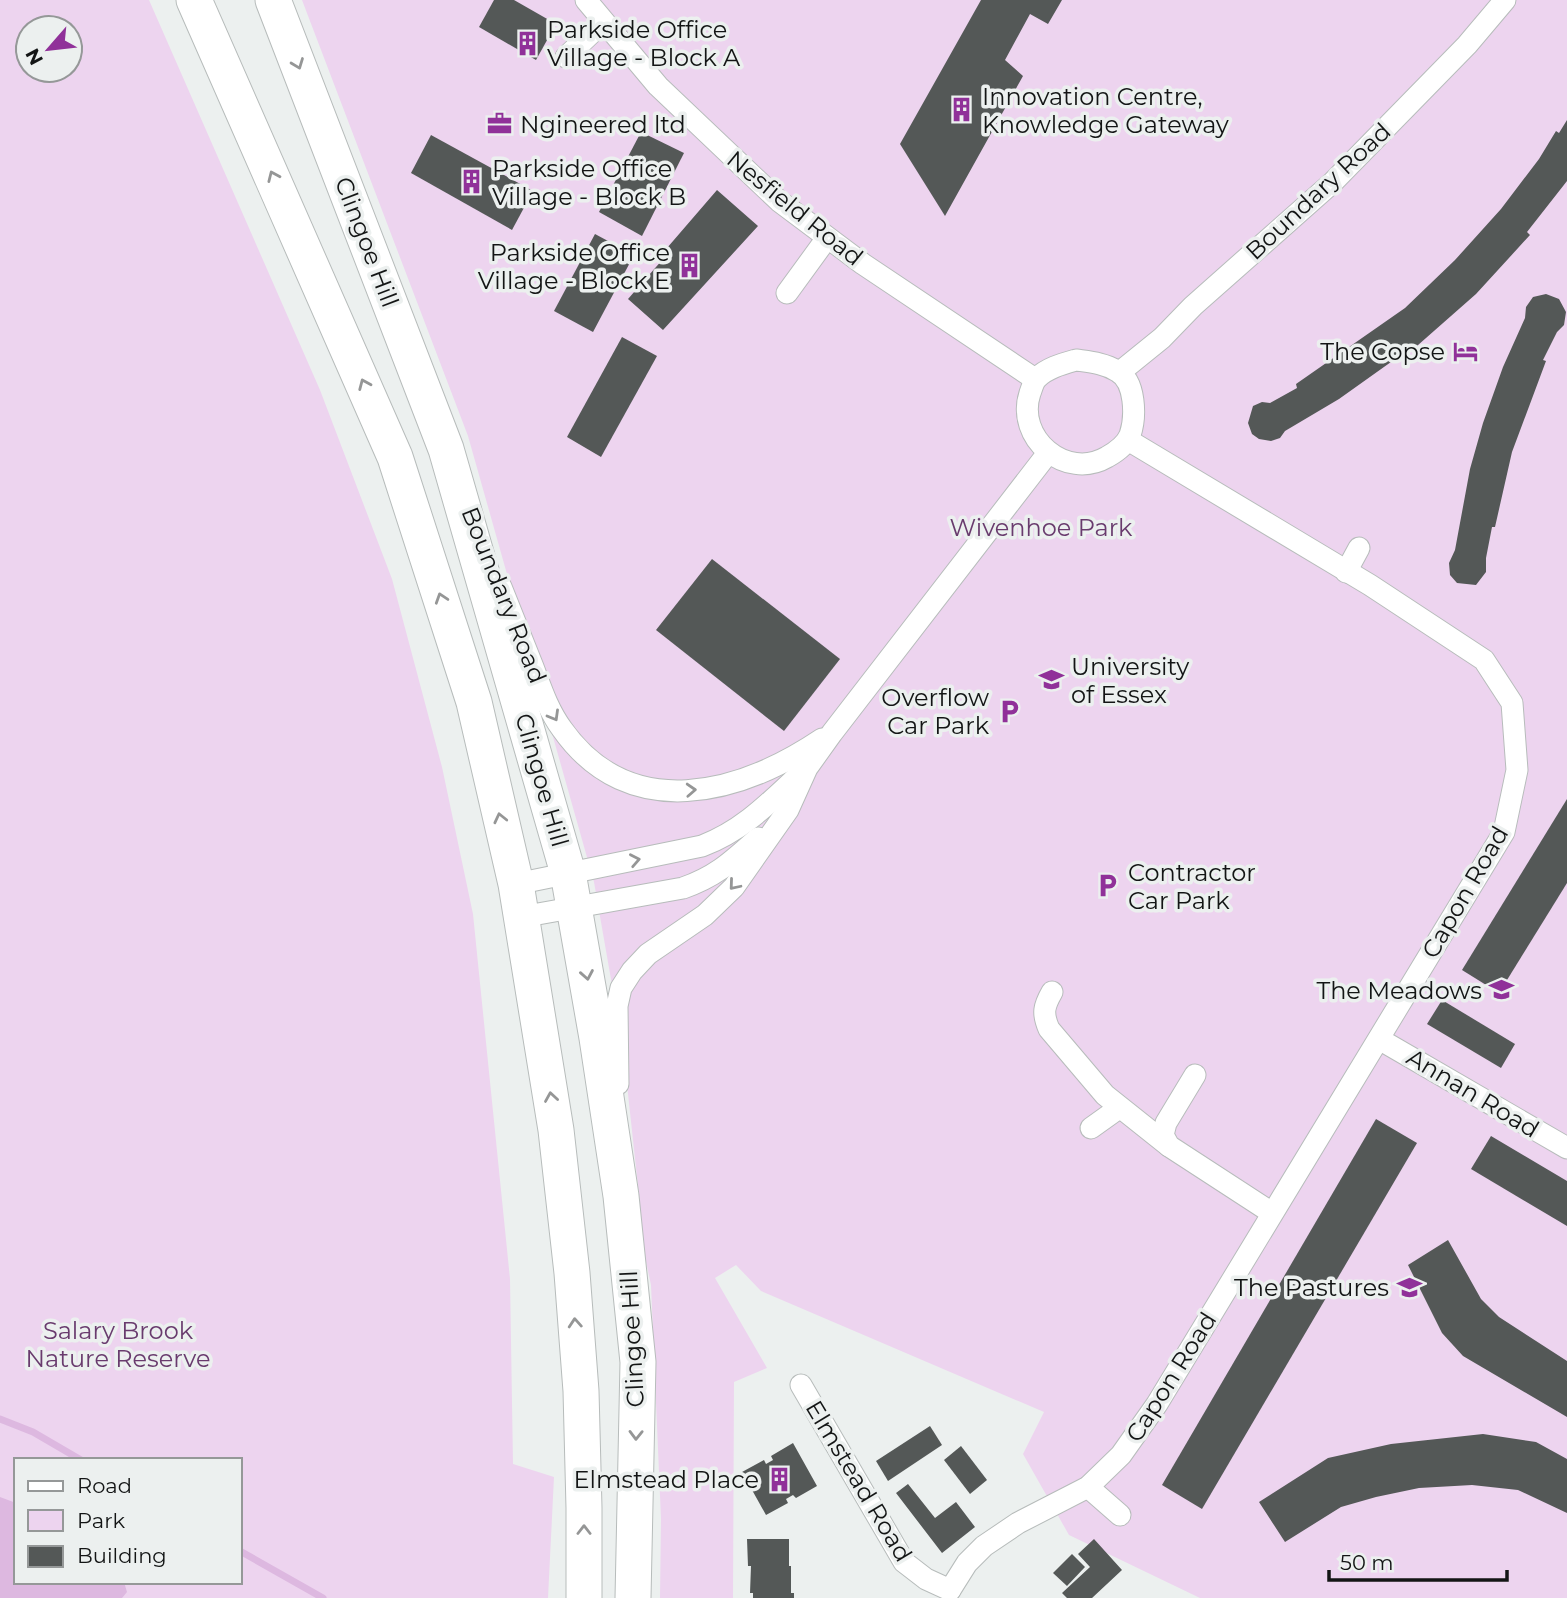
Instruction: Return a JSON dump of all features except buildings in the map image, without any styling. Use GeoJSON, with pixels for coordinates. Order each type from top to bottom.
{"type":"FeatureCollection","features":[{"type":"Feature","properties":{"kind":"main road","name":"Clingoe Hill"},"geometry":{"type":"LineString","coordinates":[[194,0],[395,457],[474,702],[519,900],[556,1130],[572,1273],[581,1404],[584,1598]]}},
{"type":"Feature","properties":{"kind":"main road","name":"Clingoe Hill"},"geometry":{"type":"LineString","coordinates":[[273,0],[446,449],[568,873],[621,1196],[638,1362],[633,1598]]}},
{"type":"Feature","properties":{"kind":"street","name":"Nesfield Road"},"geometry":{"type":"LineString","coordinates":[[586,0],[658,86],[779,201],[827,238],[979,344],[1035,379]]}},
{"type":"Feature","properties":{"kind":"street","name":"Boundary Road"},"geometry":{"type":"LineString","coordinates":[[1120,372],[1162,338],[1193,306],[1333,182],[1467,44],[1505,0]]}},
{"type":"Feature","properties":{"kind":"street"},"geometry":{"type":"LineString","coordinates":[[566,57],[603,22]]}},
{"type":"Feature","properties":{"kind":"street"},"geometry":{"type":"LineString","coordinates":[[787,293],[827,238]]}},
{"type":"Feature","properties":{"kind":"street"},"geometry":{"type":"LineString","coordinates":[[1076,360],[1099,363],[1120,372],[1131,391],[1135,407],[1128,440],[1117,452],[1099,461],[1073,464],[1048,453],[1034,437],[1028,420],[1028,400],[1035,379],[1054,367],[1076,360]]}},
{"type":"Feature","properties":{"kind":"street","name":"Capon Road"},"geometry":{"type":"LineString","coordinates":[[950,1594],[967,1563],[984,1546],[1018,1523],[1088,1487],[1121,1455],[1157,1404],[1504,832],[1517,770],[1512,703],[1484,660],[1346,572],[1128,440]]}},
{"type":"Feature","properties":{"kind":"street","name":"Boundary Road"},"geometry":{"type":"LineString","coordinates":[[446,449],[548,705],[561,728],[589,759],[624,781],[657,789],[686,792],[712,789],[772,769],[832,733]]}},
{"type":"Feature","properties":{"kind":"street","name":"Boundary Road"},"geometry":{"type":"LineString","coordinates":[[621,1196],[617,1006],[621,988],[648,954],[705,915],[734,887],[788,810],[807,768],[832,733],[1048,453]]}},
{"type":"Feature","properties":{"kind":"street"},"geometry":{"type":"LineString","coordinates":[[1346,572],[1359,548]]}},
{"type":"Feature","properties":{"kind":"street","name":"Boundary Road"},"geometry":{"type":"LineString","coordinates":[[519,900],[568,873],[702,846],[720,839],[745,824],[807,768]]}},
{"type":"Feature","properties":{"kind":"street","name":"Boundary Road"},"geometry":{"type":"LineString","coordinates":[[519,900],[575,908],[683,888],[709,878],[733,861],[788,810]]}},
{"type":"Feature","properties":{"kind":"street"},"geometry":{"type":"LineString","coordinates":[[1052,992],[1044,1008],[1044,1018],[1049,1029],[1119,1108],[1169,1146],[1272,1213]]}},
{"type":"Feature","properties":{"kind":"street","name":"Annan Road"},"geometry":{"type":"LineString","coordinates":[[1379,1039],[1567,1148]]}},
{"type":"Feature","properties":{"kind":"street"},"geometry":{"type":"LineString","coordinates":[[1169,1146],[1163,1135],[1166,1124],[1195,1075]]}},
{"type":"Feature","properties":{"kind":"street"},"geometry":{"type":"LineString","coordinates":[[1091,1128],[1119,1108]]}},
{"type":"Feature","properties":{"kind":"street","name":"Elmstead Road"},"geometry":{"type":"LineString","coordinates":[[801,1385],[904,1562],[950,1594]]}},
{"type":"Feature","properties":{"kind":"street"},"geometry":{"type":"LineString","coordinates":[[1088,1487],[1121,1515]]}},
{"type":"Feature","properties":{"kind":"green space","name":"Salary Brook Nature Reserve"},"geometry":{"type":"Polygon","coordinates":[[[0,0],[149,0],[320,390],[392,579],[442,767],[473,914],[510,1279],[513,1464],[554,1477],[548,1598],[0,1598],[0,0]]]}},
{"type":"Feature","properties":{"kind":"green space","name":"Wivenhoe Park"},"geometry":{"type":"Polygon","coordinates":[[[302,0],[1567,0],[1567,1598],[1200,1598],[1069,1535],[1023,1454],[1044,1412],[761,1291],[736,1265],[715,1278],[767,1368],[734,1382],[733,1598],[660,1598],[661,1519],[651,1285],[641,1238],[623,1048],[594,882],[468,436],[302,0]]]}},
{"type":"Feature","properties":{"kind":"shaded area"},"geometry":{"type":"Polygon","coordinates":[[[0,1497],[14,1502],[14,1584],[125,1584],[127,1592],[122,1598],[0,1598],[0,1497]]]}},
{"type":"Feature","properties":{"kind":"waterway"},"geometry":{"type":"LineString","coordinates":[[0,1419],[33,1432],[78,1458]]}},
{"type":"Feature","properties":{"kind":"waterway"},"geometry":{"type":"LineString","coordinates":[[242,1552],[323,1598]]}},
{"type":"Feature","properties":{"kind":"place","name":"Parkside Office Village - Block A"},"geometry":{"type":"Point","coordinates":[527,43]}},
{"type":"Feature","properties":{"kind":"place","name":"Innovation Centre, Knowledge Gateway"},"geometry":{"type":"Point","coordinates":[962,110]}},
{"type":"Feature","properties":{"kind":"place","name":"Ngineered ltd"},"geometry":{"type":"Point","coordinates":[500,124]}},
{"type":"Feature","properties":{"kind":"place","name":"Parkside Office Village - Block B"},"geometry":{"type":"Point","coordinates":[472,182]}},
{"type":"Feature","properties":{"kind":"place","name":"Parkside Office Village - Block E"},"geometry":{"type":"Point","coordinates":[690,266]}},
{"type":"Feature","properties":{"kind":"place","name":"The Copse"},"geometry":{"type":"Point","coordinates":[1465,351]}},
{"type":"Feature","properties":{"kind":"place","name":"University of Essex"},"geometry":{"type":"Point","coordinates":[1051,680]}},
{"type":"Feature","properties":{"kind":"place","name":"Overflow Car Park"},"geometry":{"type":"Point","coordinates":[1009,711]}},
{"type":"Feature","properties":{"kind":"place","name":"Contractor Car Park"},"geometry":{"type":"Point","coordinates":[1108,886]}},
{"type":"Feature","properties":{"kind":"place","name":"The Meadows"},"geometry":{"type":"Point","coordinates":[1502,990]}},
{"type":"Feature","properties":{"kind":"place","name":"The Pastures"},"geometry":{"type":"Point","coordinates":[1409,1287]}},
{"type":"Feature","properties":{"kind":"place","name":"Elmstead Place"},"geometry":{"type":"Point","coordinates":[779,1479]}}]}
